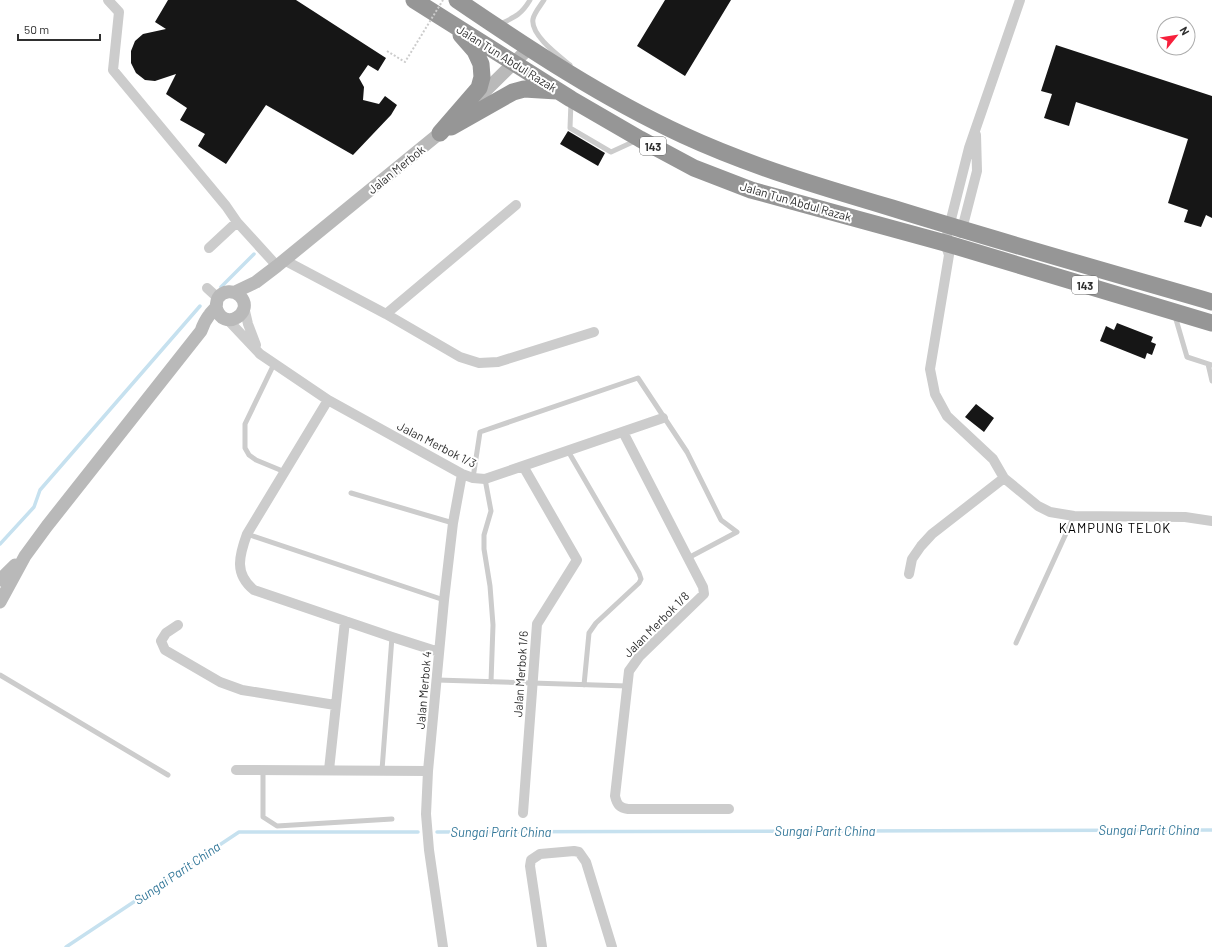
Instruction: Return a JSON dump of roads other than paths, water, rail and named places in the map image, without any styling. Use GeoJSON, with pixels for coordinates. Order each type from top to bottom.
{"type":"FeatureCollection","features":[{"type":"Feature","properties":{"kind":"highway","name":"Jalan Tun Abdul Razak"},"geometry":{"type":"LineString","coordinates":[[414,0],[566,95],[640,139],[694,168],[752,190],[1212,323]]}},
{"type":"Feature","properties":{"kind":"highway","name":"Jalan Tun Abdul Razak"},"geometry":{"type":"LineString","coordinates":[[457,0],[600,93],[682,134],[741,160],[787,176],[955,228],[1212,302]]}},
{"type":"Feature","properties":{"kind":"highway"},"geometry":{"type":"LineString","coordinates":[[440,133],[479,88],[482,77],[481,64],[475,51],[466,39],[443,18]]}},
{"type":"Feature","properties":{"kind":"highway"},"geometry":{"type":"LineString","coordinates":[[440,133],[513,92],[524,89],[566,95]]}},
{"type":"Feature","properties":{"kind":"street"},"geometry":{"type":"LineString","coordinates":[[108,0],[119,12],[113,70],[221,200],[237,222],[280,263],[386,314],[460,357],[479,363],[498,362],[594,332]]}},
{"type":"Feature","properties":{"kind":"street"},"geometry":{"type":"LineString","coordinates":[[1020,0],[969,148],[930,369],[935,394],[947,416],[993,459],[1004,478],[1038,506],[1050,512],[1074,516],[1185,517],[1212,521]]}},
{"type":"Feature","properties":{"kind":"street","name":"Jalan Merbok"},"geometry":{"type":"LineString","coordinates":[[241,300],[256,282],[440,133],[529,48]]}},
{"type":"Feature","properties":{"kind":"street"},"geometry":{"type":"LineString","coordinates":[[955,228],[977,171],[975,129]]}},
{"type":"Feature","properties":{"kind":"street"},"geometry":{"type":"LineString","coordinates":[[386,314],[516,204]]}},
{"type":"Feature","properties":{"kind":"street"},"geometry":{"type":"LineString","coordinates":[[209,248],[237,222]]}},
{"type":"Feature","properties":{"kind":"street"},"geometry":{"type":"LineString","coordinates":[[207,288],[217,302],[220,315],[225,318]]}},
{"type":"Feature","properties":{"kind":"street"},"geometry":{"type":"LineString","coordinates":[[0,602],[25,556],[201,331],[217,302],[226,292],[241,300],[251,333],[260,354]]}},
{"type":"Feature","properties":{"kind":"street"},"geometry":{"type":"LineString","coordinates":[[201,331],[225,318],[236,318],[243,312],[241,300]]}},
{"type":"Feature","properties":{"kind":"street","name":"Jalan Merbok 1/3"},"geometry":{"type":"LineString","coordinates":[[225,318],[260,354],[328,400],[462,474],[474,478],[485,479],[663,418]]}},
{"type":"Feature","properties":{"kind":"street"},"geometry":{"type":"LineString","coordinates":[[328,400],[247,534],[242,548],[240,561],[241,572],[245,583],[254,590],[439,652]]}},
{"type":"Feature","properties":{"kind":"street","name":"Jalan Merbok 1/8"},"geometry":{"type":"LineString","coordinates":[[623,432],[688,558],[703,588],[704,594],[633,664],[629,671],[615,796],[616,802],[619,806],[628,809],[729,809]]}},
{"type":"Feature","properties":{"kind":"street","name":"Jalan Merbok 1/6"},"geometry":{"type":"LineString","coordinates":[[523,466],[576,560],[537,624],[523,813]]}},
{"type":"Feature","properties":{"kind":"street","name":"Jalan Merbok 4"},"geometry":{"type":"LineString","coordinates":[[443,947],[426,814],[428,771],[444,600],[453,523],[462,474]]}},
{"type":"Feature","properties":{"kind":"street"},"geometry":{"type":"LineString","coordinates":[[909,574],[912,559],[932,534],[1004,478]]}},
{"type":"Feature","properties":{"kind":"street"},"geometry":{"type":"LineString","coordinates":[[0,580],[25,556]]}},
{"type":"Feature","properties":{"kind":"street"},"geometry":{"type":"LineString","coordinates":[[329,770],[345,621]]}},
{"type":"Feature","properties":{"kind":"street"},"geometry":{"type":"LineString","coordinates":[[178,625],[166,633],[161,641],[165,650],[220,682],[242,690],[336,705]]}},
{"type":"Feature","properties":{"kind":"street"},"geometry":{"type":"LineString","coordinates":[[236,770],[428,771]]}},
{"type":"Feature","properties":{"kind":"street"},"geometry":{"type":"LineString","coordinates":[[542,947],[530,866],[531,860],[540,854],[574,851],[579,852],[586,862],[612,947]]}},
{"type":"Feature","properties":{"kind":"lane"},"geometry":{"type":"LineString","coordinates":[[495,26],[523,11],[530,0]]}},
{"type":"Feature","properties":{"kind":"lane"},"geometry":{"type":"LineString","coordinates":[[544,0],[533,19],[533,26],[537,34],[600,93]]}},
{"type":"Feature","properties":{"kind":"lane"},"geometry":{"type":"LineString","coordinates":[[566,95],[570,128],[611,152],[640,139]]}},
{"type":"Feature","properties":{"kind":"lane"},"geometry":{"type":"LineString","coordinates":[[1174,312],[1187,357],[1210,364],[1212,381]]}},
{"type":"Feature","properties":{"kind":"lane"},"geometry":{"type":"LineString","coordinates":[[274,364],[245,424],[245,448],[249,455],[256,460],[284,472]]}},
{"type":"Feature","properties":{"kind":"lane"},"geometry":{"type":"LineString","coordinates":[[474,478],[480,432],[638,378],[663,418],[687,452],[721,520],[737,532],[688,558]]}},
{"type":"Feature","properties":{"kind":"lane"},"geometry":{"type":"LineString","coordinates":[[568,451],[640,573],[641,579],[639,583],[596,623],[589,633],[584,685]]}},
{"type":"Feature","properties":{"kind":"lane"},"geometry":{"type":"LineString","coordinates":[[485,479],[491,510],[484,535],[484,548],[490,586],[493,625],[491,682]]}},
{"type":"Feature","properties":{"kind":"lane"},"geometry":{"type":"LineString","coordinates":[[351,493],[453,523]]}},
{"type":"Feature","properties":{"kind":"lane"},"geometry":{"type":"LineString","coordinates":[[1016,643],[1074,516]]}},
{"type":"Feature","properties":{"kind":"lane"},"geometry":{"type":"LineString","coordinates":[[247,534],[444,600]]}},
{"type":"Feature","properties":{"kind":"lane"},"geometry":{"type":"LineString","coordinates":[[382,770],[392,637]]}},
{"type":"Feature","properties":{"kind":"lane"},"geometry":{"type":"LineString","coordinates":[[0,676],[168,775]]}},
{"type":"Feature","properties":{"kind":"lane"},"geometry":{"type":"LineString","coordinates":[[437,680],[627,686]]}},
{"type":"Feature","properties":{"kind":"lane"},"geometry":{"type":"LineString","coordinates":[[263,770],[263,817],[277,826],[392,819]]}},
{"type":"Feature","properties":{"kind":"waterway"},"geometry":{"type":"LineString","coordinates":[[221,287],[254,254]]}},
{"type":"Feature","properties":{"kind":"waterway"},"geometry":{"type":"LineString","coordinates":[[0,544],[34,507],[40,490],[200,306]]}},
{"type":"Feature","properties":{"kind":"waterway","name":"Sungai Parit China"},"geometry":{"type":"LineString","coordinates":[[437,832],[1212,830]]}},
{"type":"Feature","properties":{"kind":"waterway","name":"Sungai Parit China"},"geometry":{"type":"LineString","coordinates":[[66,947],[239,832],[418,832]]}},
{"type":"Feature","properties":{"kind":"district","name":"KAMPUNG TELOK"},"geometry":{"type":"Point","coordinates":[1115,528]}}]}
